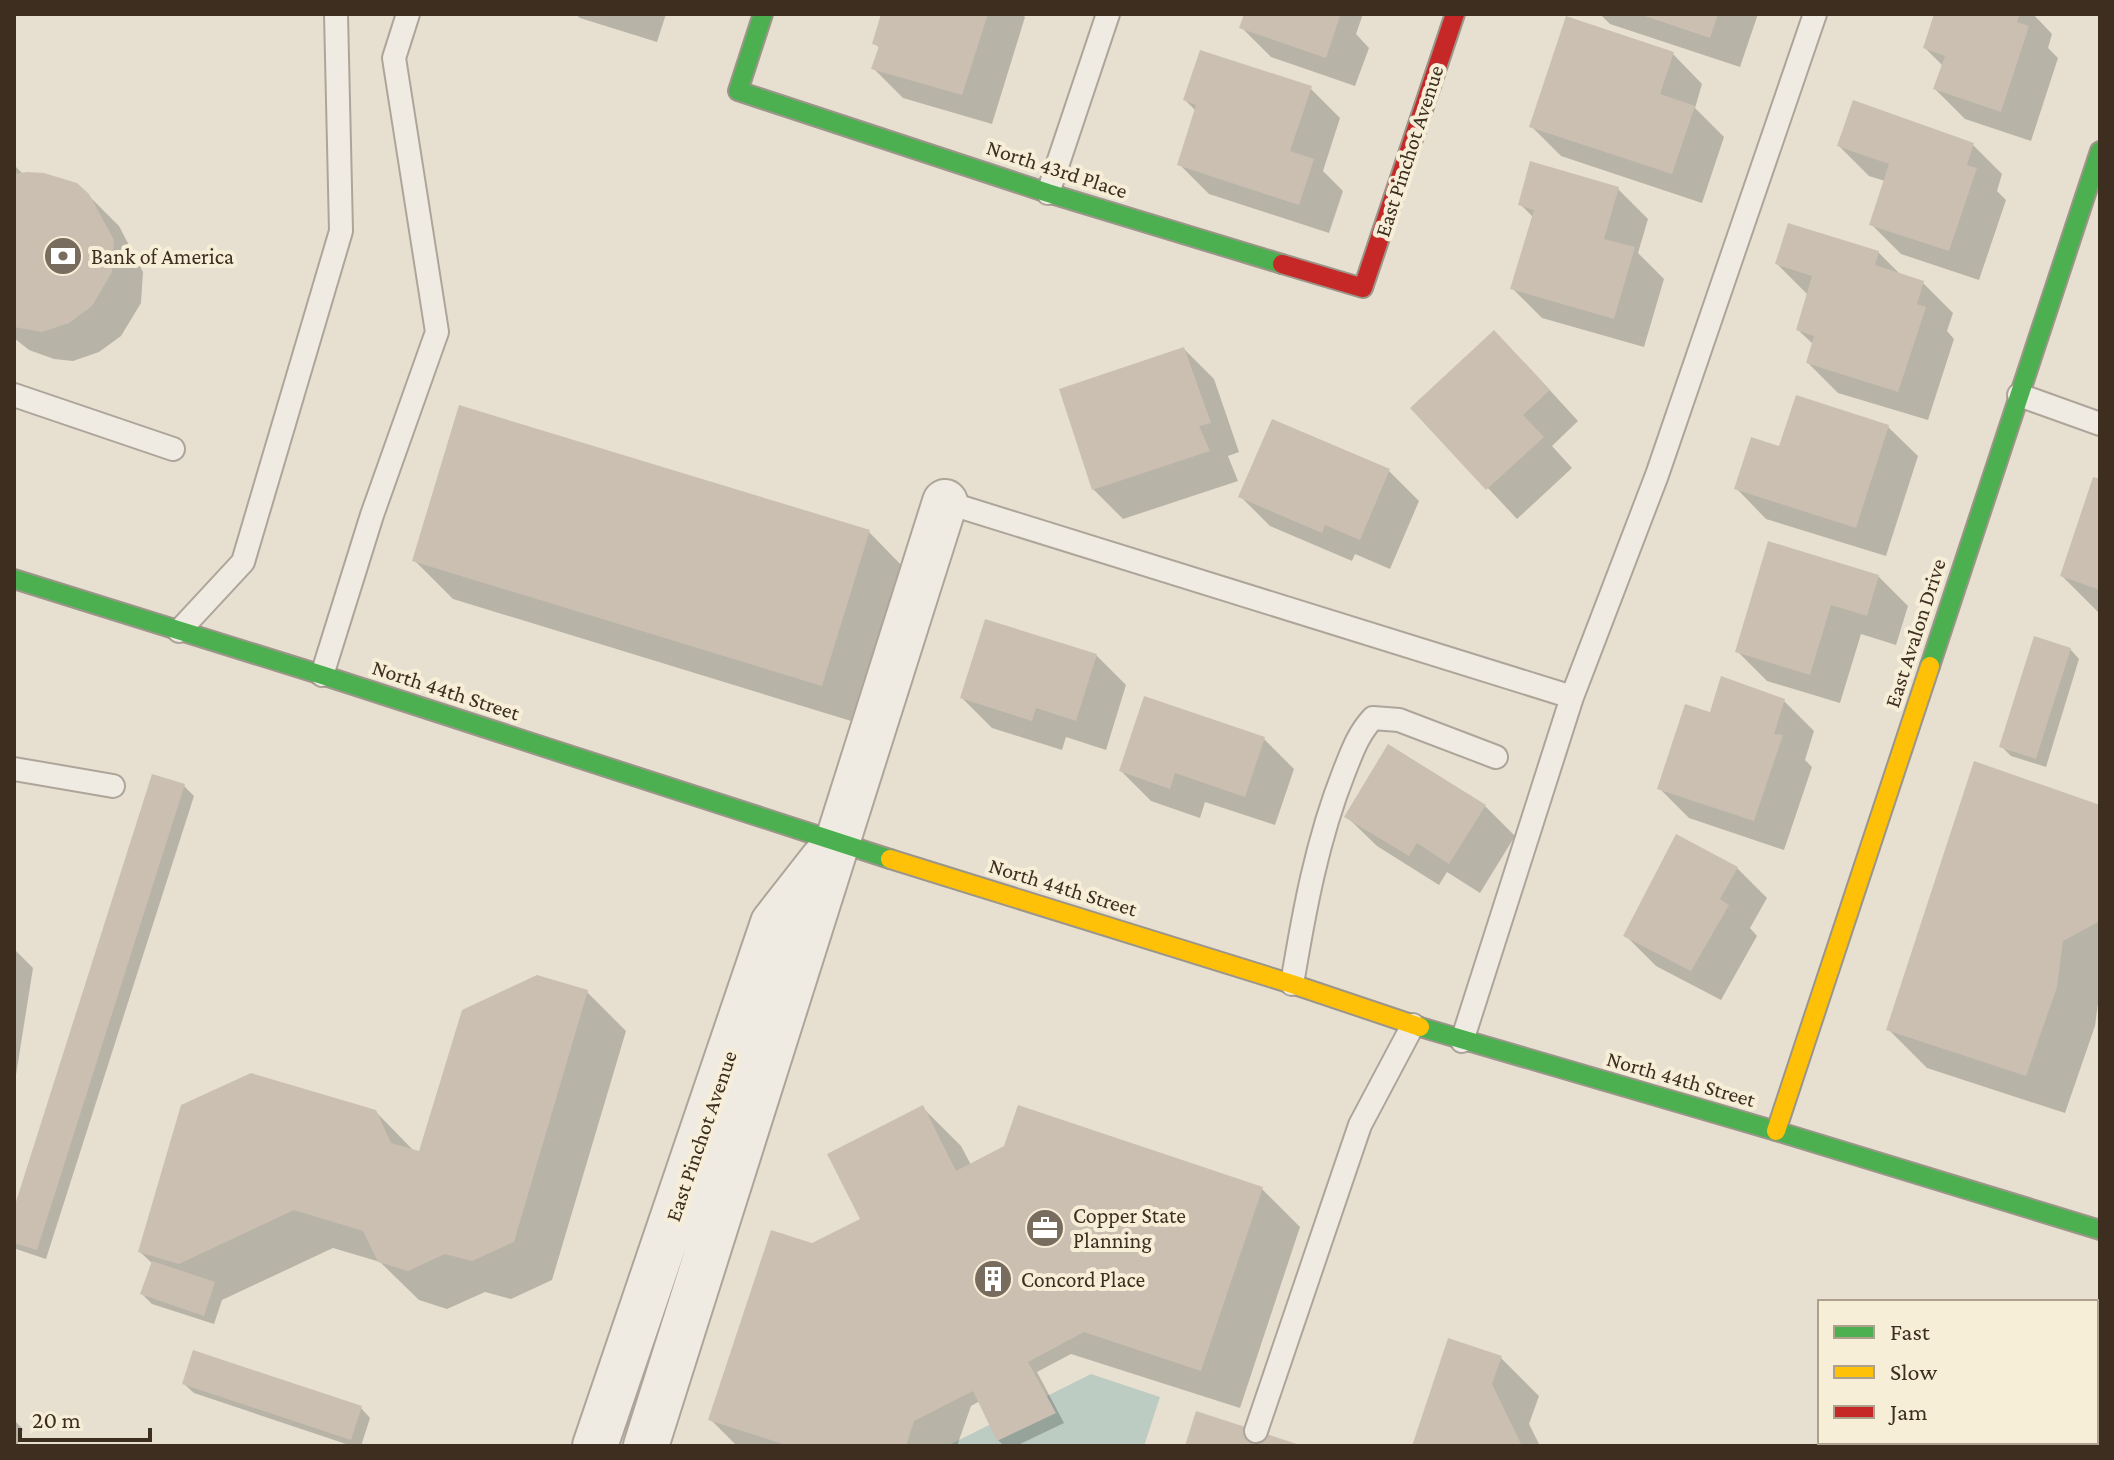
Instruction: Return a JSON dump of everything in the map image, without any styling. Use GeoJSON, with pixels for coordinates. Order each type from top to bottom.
{"type":"FeatureCollection","features":[{"type":"Feature","properties":{"kind":"main road","name":"North 43rd Place"},"geometry":{"type":"LineString","coordinates":[[763,14],[738,91],[1048,193],[1363,288]]}},
{"type":"Feature","properties":{"kind":"main road","name":"East Pinchot Avenue"},"geometry":{"type":"LineString","coordinates":[[1363,288],[1455,14]]}},
{"type":"Feature","properties":{"kind":"main road","name":"East Avalon Drive"},"geometry":{"type":"LineString","coordinates":[[1776,1131],[2100,151]]}},
{"type":"Feature","properties":{"kind":"main road","name":"North 44th Street"},"geometry":{"type":"LineString","coordinates":[[14,579],[1292,984],[1462,1041],[1776,1131],[2100,1230]]}},
{"type":"Feature","properties":{"kind":"street","name":"East Pinchot Avenue"},"geometry":{"type":"LineString","coordinates":[[646,1446],[945,502]]}},
{"type":"Feature","properties":{"kind":"street","name":"East Pinchot Avenue"},"geometry":{"type":"LineString","coordinates":[[595,1446],[773,923],[837,842]]}},
{"type":"Feature","properties":{"kind":"lane"},"geometry":{"type":"LineString","coordinates":[[179,631],[243,562],[341,231],[336,14]]}},
{"type":"Feature","properties":{"kind":"lane"},"geometry":{"type":"LineString","coordinates":[[322,675],[372,515],[437,332],[394,58],[408,14]]}},
{"type":"Feature","properties":{"kind":"lane"},"geometry":{"type":"LineString","coordinates":[[1048,193],[1108,14]]}},
{"type":"Feature","properties":{"kind":"lane"},"geometry":{"type":"LineString","coordinates":[[1462,1041],[1572,697],[1657,475],[1815,14]]}},
{"type":"Feature","properties":{"kind":"lane"},"geometry":{"type":"LineString","coordinates":[[14,395],[173,449]]}},
{"type":"Feature","properties":{"kind":"lane"},"geometry":{"type":"LineString","coordinates":[[2019,395],[2100,424]]}},
{"type":"Feature","properties":{"kind":"lane"},"geometry":{"type":"LineString","coordinates":[[945,502],[1572,697]]}},
{"type":"Feature","properties":{"kind":"lane"},"geometry":{"type":"LineString","coordinates":[[1292,984],[1307,901],[1329,809],[1359,733],[1373,718],[1399,720],[1496,757]]}},
{"type":"Feature","properties":{"kind":"lane"},"geometry":{"type":"LineString","coordinates":[[14,769],[113,786]]}},
{"type":"Feature","properties":{"kind":"lane"},"geometry":{"type":"LineString","coordinates":[[1256,1431],[1360,1125],[1413,1025]]}},
{"type":"Feature","properties":{"kind":"shaded area"},"geometry":{"type":"Polygon","coordinates":[[[1091,1374],[1160,1397],[1144,1446],[947,1446],[1091,1374]]]}},
{"type":"Feature","properties":{"kind":"building"},"geometry":{"type":"Polygon","coordinates":[[[881,14],[988,14],[962,95],[871,69],[879,46],[872,44],[881,14]]]}},
{"type":"Feature","properties":{"kind":"building"},"geometry":{"type":"Polygon","coordinates":[[[1244,14],[1340,16],[1326,58],[1239,28],[1244,14]]]}},
{"type":"Feature","properties":{"kind":"building"},"geometry":{"type":"Polygon","coordinates":[[[1639,14],[1718,14],[1710,38],[1639,14]]]}},
{"type":"Feature","properties":{"kind":"building"},"geometry":{"type":"Polygon","coordinates":[[[1934,14],[2020,14],[2017,22],[2029,26],[2001,112],[1933,89],[1945,56],[1923,48],[1934,14]]]}},
{"type":"Feature","properties":{"kind":"building"},"geometry":{"type":"Polygon","coordinates":[[[1566,16],[1674,52],[1660,94],[1695,106],[1672,174],[1529,127],[1566,16]]]}},
{"type":"Feature","properties":{"kind":"building"},"geometry":{"type":"Polygon","coordinates":[[[1200,50],[1312,86],[1290,151],[1314,159],[1299,205],[1177,165],[1196,105],[1183,100],[1200,50]]]}},
{"type":"Feature","properties":{"kind":"building"},"geometry":{"type":"Polygon","coordinates":[[[1853,100],[1974,143],[1967,165],[1977,168],[1949,251],[1869,225],[1889,164],[1837,146],[1853,100]]]}},
{"type":"Feature","properties":{"kind":"building"},"geometry":{"type":"Polygon","coordinates":[[[1530,161],[1619,187],[1604,239],[1635,247],[1614,319],[1510,289],[1534,210],[1518,205],[1530,161]]]}},
{"type":"Feature","properties":{"kind":"building","name":"Bank of America"},"geometry":{"type":"Polygon","coordinates":[[[44,173],[77,183],[89,194],[114,240],[112,272],[92,306],[69,323],[42,332],[14,327],[14,174],[44,173]]]}},
{"type":"Feature","properties":{"kind":"building"},"geometry":{"type":"Polygon","coordinates":[[[1788,223],[1879,251],[1875,265],[1924,281],[1917,304],[1926,307],[1898,392],[1806,363],[1814,336],[1796,330],[1812,276],[1775,264],[1788,223]]]}},
{"type":"Feature","properties":{"kind":"building"},"geometry":{"type":"Polygon","coordinates":[[[1494,330],[1550,390],[1523,415],[1544,437],[1486,490],[1410,408],[1494,330]]]}},
{"type":"Feature","properties":{"kind":"building"},"geometry":{"type":"Polygon","coordinates":[[[1184,347],[1211,423],[1199,426],[1210,451],[1092,490],[1059,389],[1184,347]]]}},
{"type":"Feature","properties":{"kind":"building"},"geometry":{"type":"Polygon","coordinates":[[[1796,395],[1889,425],[1856,528],[1734,489],[1751,437],[1779,446],[1796,395]]]}},
{"type":"Feature","properties":{"kind":"building"},"geometry":{"type":"Polygon","coordinates":[[[459,405],[870,530],[822,686],[412,561],[459,405]]]}},
{"type":"Feature","properties":{"kind":"building"},"geometry":{"type":"Polygon","coordinates":[[[1272,419],[1390,469],[1360,540],[1325,525],[1322,533],[1238,497],[1272,419]]]}},
{"type":"Feature","properties":{"kind":"building"},"geometry":{"type":"Polygon","coordinates":[[[2093,477],[2100,479],[2100,590],[2060,576],[2093,477]]]}},
{"type":"Feature","properties":{"kind":"building"},"geometry":{"type":"Polygon","coordinates":[[[1768,541],[1879,575],[1867,616],[1831,605],[1810,675],[1735,652],[1768,541]]]}},
{"type":"Feature","properties":{"kind":"building"},"geometry":{"type":"Polygon","coordinates":[[[985,619],[1097,654],[1076,721],[1036,708],[1032,721],[960,698],[985,619]]]}},
{"type":"Feature","properties":{"kind":"building"},"geometry":{"type":"Polygon","coordinates":[[[2034,636],[2071,648],[2036,759],[1999,747],[2034,636]]]}},
{"type":"Feature","properties":{"kind":"building"},"geometry":{"type":"Polygon","coordinates":[[[1721,676],[1785,699],[1774,734],[1783,735],[1754,821],[1657,789],[1685,704],[1710,712],[1721,676]]]}},
{"type":"Feature","properties":{"kind":"building"},"geometry":{"type":"Polygon","coordinates":[[[1144,696],[1265,737],[1245,797],[1175,773],[1170,789],[1119,771],[1144,696]]]}},
{"type":"Feature","properties":{"kind":"building"},"geometry":{"type":"Polygon","coordinates":[[[1388,744],[1486,805],[1449,864],[1417,843],[1409,856],[1344,817],[1388,744]]]}},
{"type":"Feature","properties":{"kind":"building"},"geometry":{"type":"Polygon","coordinates":[[[1974,761],[2100,805],[2100,921],[2063,941],[2057,987],[2026,1076],[1886,1030],[1974,761]]]}},
{"type":"Feature","properties":{"kind":"building"},"geometry":{"type":"Polygon","coordinates":[[[152,774],[185,784],[37,1250],[14,1243],[14,1208],[152,774]]]}},
{"type":"Feature","properties":{"kind":"building"},"geometry":{"type":"Polygon","coordinates":[[[1676,834],[1738,867],[1720,899],[1729,905],[1691,971],[1623,936],[1676,834]]]}},
{"type":"Feature","properties":{"kind":"building"},"geometry":{"type":"Polygon","coordinates":[[[537,975],[588,990],[514,1242],[472,1261],[445,1254],[408,1271],[378,1262],[363,1231],[294,1210],[179,1264],[138,1252],[181,1105],[251,1073],[376,1110],[391,1143],[419,1151],[462,1010],[537,975]]]}},
{"type":"Feature","properties":{"kind":"building","name":"Concord Place"},"geometry":{"type":"Polygon","coordinates":[[[923,1105],[956,1171],[1004,1146],[1018,1105],[1263,1187],[1201,1371],[1084,1332],[1028,1362],[1056,1413],[997,1441],[973,1391],[914,1421],[906,1446],[789,1446],[708,1420],[771,1230],[812,1243],[860,1219],[827,1154],[923,1105]]]}},
{"type":"Feature","properties":{"kind":"building"},"geometry":{"type":"Polygon","coordinates":[[[152,1261],[215,1282],[204,1316],[140,1294],[152,1261]]]}},
{"type":"Feature","properties":{"kind":"building"},"geometry":{"type":"Polygon","coordinates":[[[1448,1338],[1502,1356],[1492,1384],[1522,1446],[1412,1446],[1448,1338]]]}},
{"type":"Feature","properties":{"kind":"building"},"geometry":{"type":"Polygon","coordinates":[[[193,1350],[362,1406],[351,1440],[182,1384],[193,1350]]]}},
{"type":"Feature","properties":{"kind":"building"},"geometry":{"type":"Polygon","coordinates":[[[1196,1411],[1300,1445],[1185,1446],[1196,1411]]]}},
{"type":"Feature","properties":{"kind":"traffic: fast"},"geometry":{"type":"LineString","coordinates":[[763,14],[738,91],[1048,193],[1282,264]]}},
{"type":"Feature","properties":{"kind":"traffic: fast"},"geometry":{"type":"LineString","coordinates":[[1930,666],[2100,151]]}},
{"type":"Feature","properties":{"kind":"traffic: fast"},"geometry":{"type":"LineString","coordinates":[[14,579],[890,859]]}},
{"type":"Feature","properties":{"kind":"traffic: fast"},"geometry":{"type":"LineString","coordinates":[[1420,1027],[2100,1230]]}},
{"type":"Feature","properties":{"kind":"traffic: slow"},"geometry":{"type":"LineString","coordinates":[[1776,1131],[1930,666]]}},
{"type":"Feature","properties":{"kind":"traffic: slow"},"geometry":{"type":"LineString","coordinates":[[890,859],[1420,1027]]}},
{"type":"Feature","properties":{"kind":"traffic: jam"},"geometry":{"type":"LineString","coordinates":[[1282,264],[1363,288],[1455,14]]}},
{"type":"Feature","properties":{"kind":"place","name":"Bank of America"},"geometry":{"type":"Point","coordinates":[63,256]}},
{"type":"Feature","properties":{"kind":"place","name":"Copper State Planning"},"geometry":{"type":"Point","coordinates":[1045,1228]}},
{"type":"Feature","properties":{"kind":"place","name":"Concord Place"},"geometry":{"type":"Point","coordinates":[993,1279]}}]}
